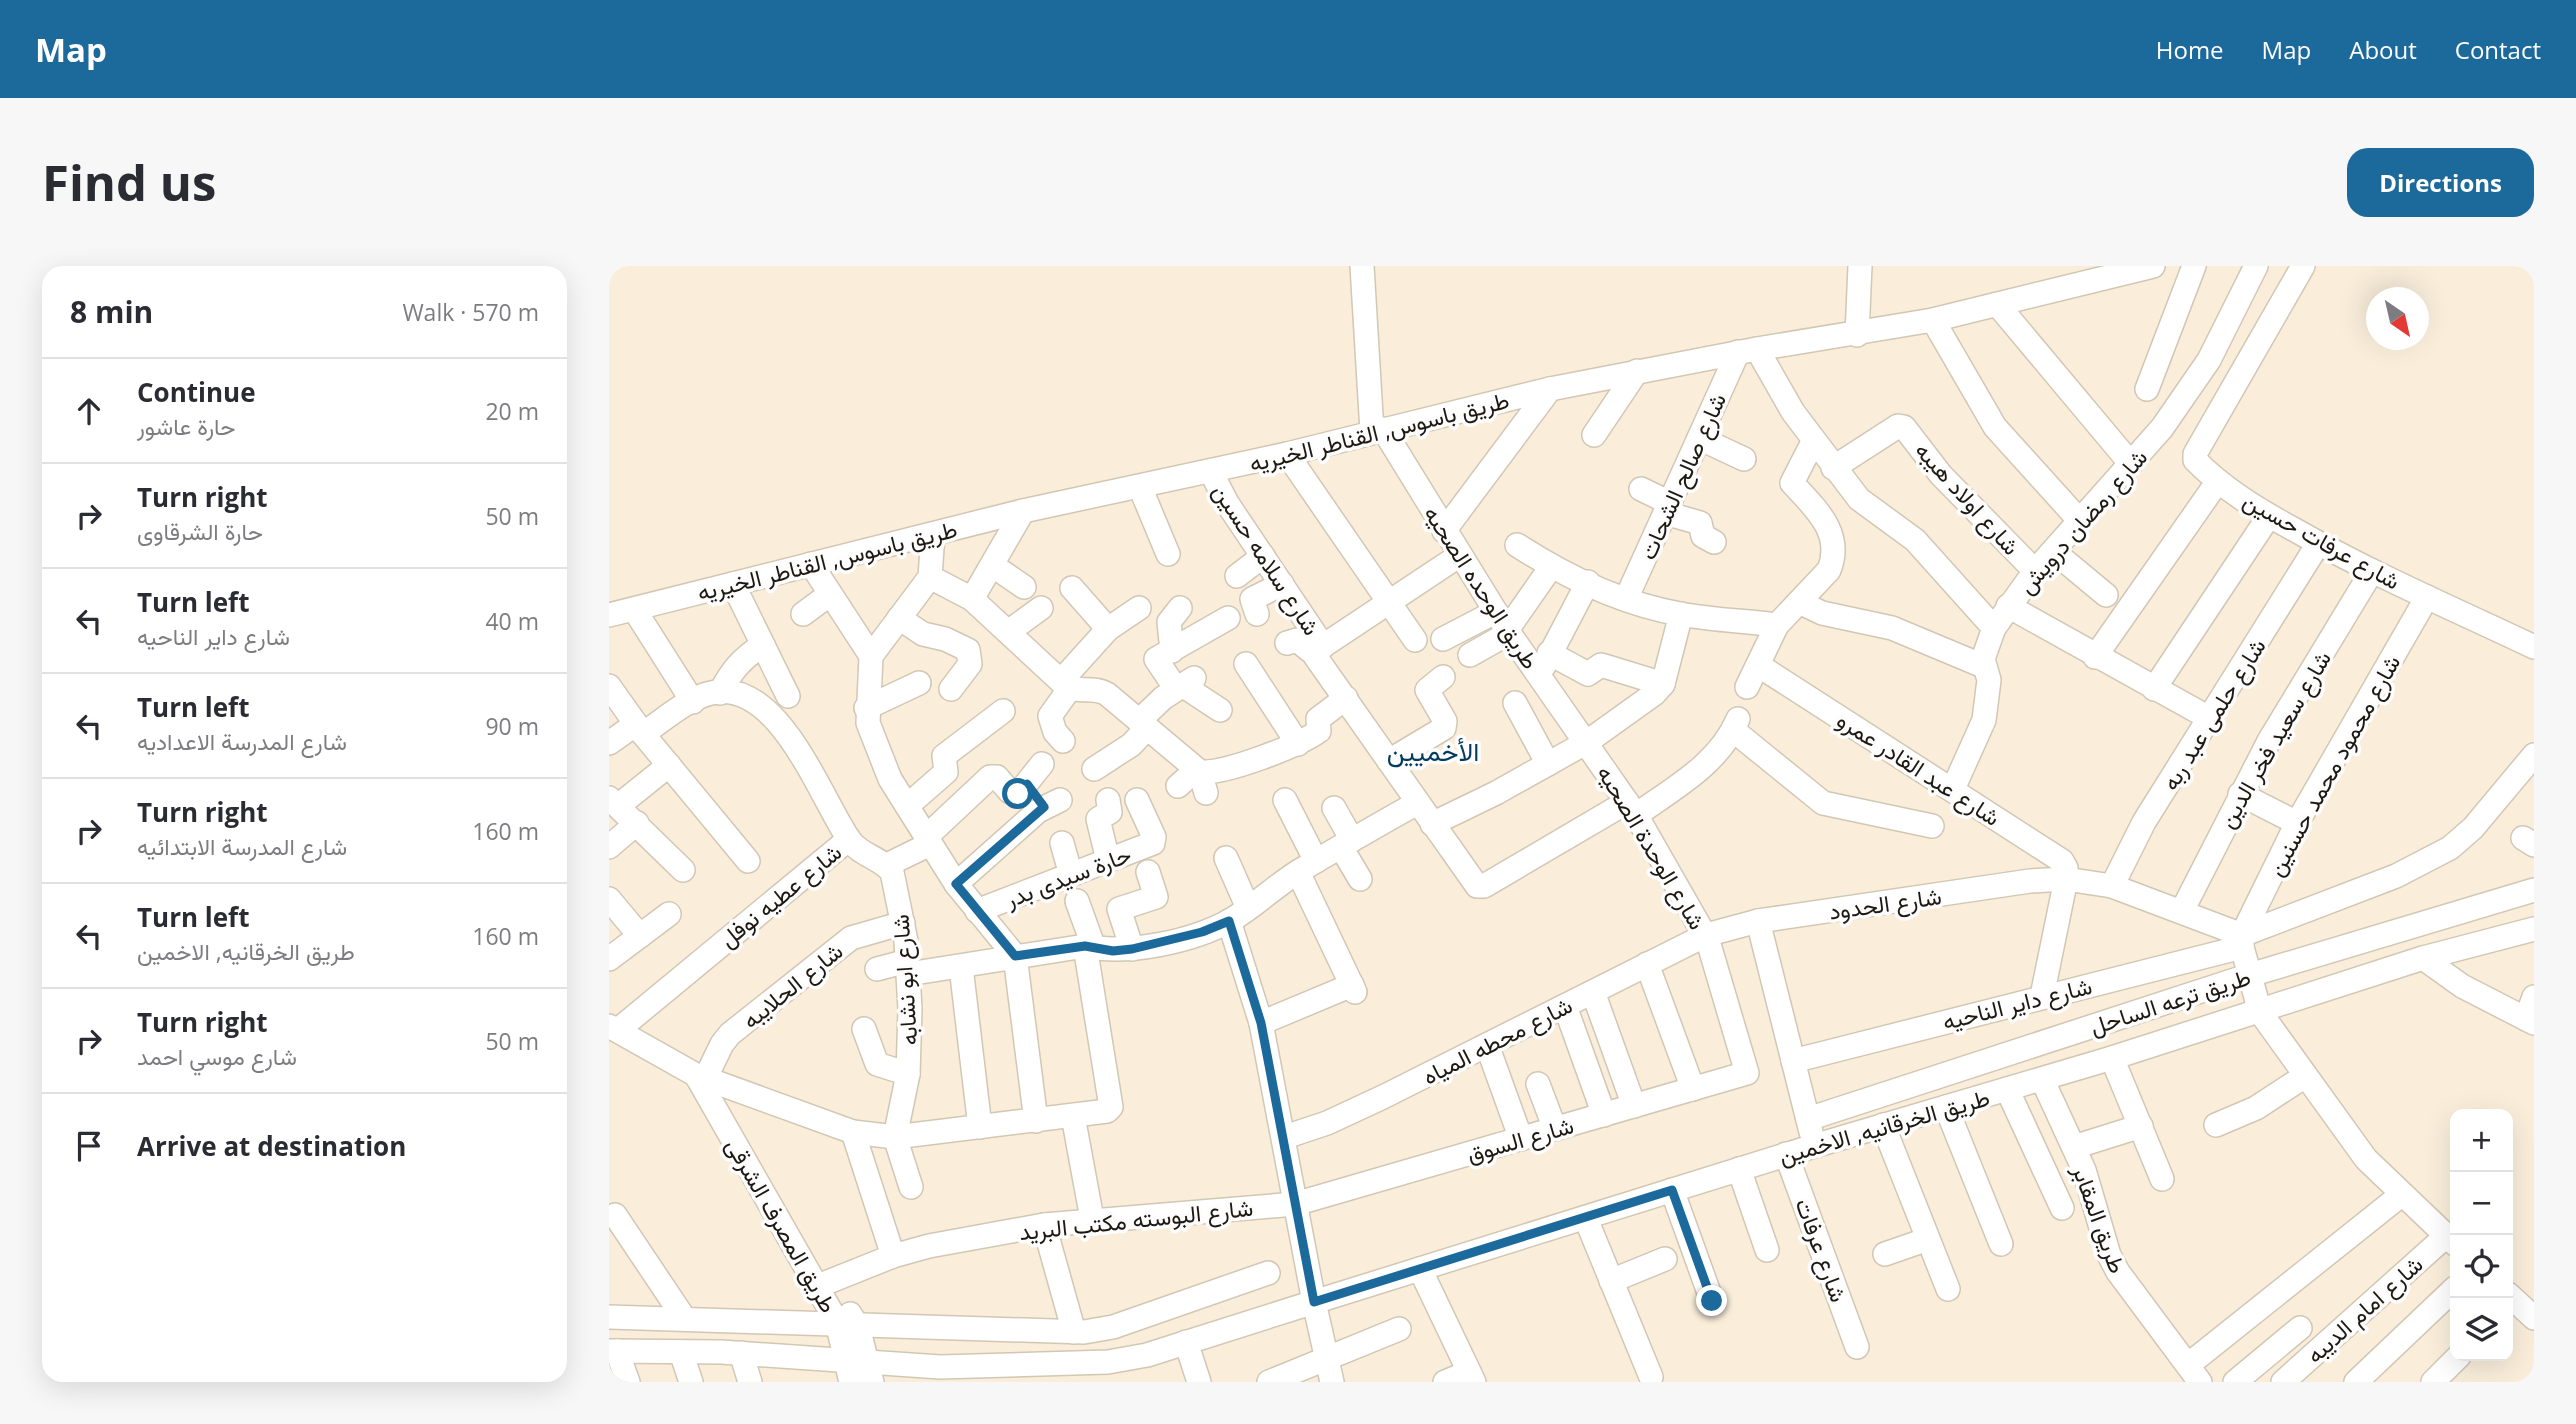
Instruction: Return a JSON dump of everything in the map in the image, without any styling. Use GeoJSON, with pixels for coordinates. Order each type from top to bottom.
{"type":"FeatureCollection","features":[{"type":"Feature","properties":{"kind":"street"},"geometry":{"type":"LineString","coordinates":[[1362,266],[1377,430]]}},
{"type":"Feature","properties":{"kind":"street"},"geometry":{"type":"LineString","coordinates":[[1857,335],[1860,266]]}},
{"type":"Feature","properties":{"kind":"street","name":"طريق باسوس, القناطر الخيريه"},"geometry":{"type":"LineString","coordinates":[[609,615],[1023,511],[1211,472],[1550,389],[1748,350],[1857,335],[1933,320],[2153,266]]}},
{"type":"Feature","properties":{"kind":"street"},"geometry":{"type":"LineString","coordinates":[[2147,389],[2194,266]]}},
{"type":"Feature","properties":{"kind":"street","name":"شارع رمضان درويش"},"geometry":{"type":"LineString","coordinates":[[1953,789],[1984,720],[1989,680],[1983,666],[1994,628],[2035,571],[2162,428],[2209,360],[2256,266]]}},
{"type":"Feature","properties":{"kind":"street","name":"شارع عرفات حسين"},"geometry":{"type":"LineString","coordinates":[[2303,266],[2194,456],[2196,462],[2218,481],[2269,516],[2318,544],[2534,647]]}},
{"type":"Feature","properties":{"kind":"street"},"geometry":{"type":"LineString","coordinates":[[1997,304],[2131,464]]}},
{"type":"Feature","properties":{"kind":"street"},"geometry":{"type":"LineString","coordinates":[[1933,320],[1995,427],[2080,521]]}},
{"type":"Feature","properties":{"kind":"street"},"geometry":{"type":"LineString","coordinates":[[1748,350],[1813,442],[1859,499],[1915,540],[1994,628]]}},
{"type":"Feature","properties":{"kind":"street","name":"شارع صالح الشحات"},"geometry":{"type":"LineString","coordinates":[[1626,599],[1699,438],[1748,350]]}},
{"type":"Feature","properties":{"kind":"street"},"geometry":{"type":"LineString","coordinates":[[1594,435],[1637,372]]}},
{"type":"Feature","properties":{"kind":"street"},"geometry":{"type":"LineString","coordinates":[[1444,531],[1550,389]]}},
{"type":"Feature","properties":{"kind":"street","name":"شارع اولاد هيبه"},"geometry":{"type":"LineString","coordinates":[[1833,468],[1901,426],[1941,475],[2035,571]]}},
{"type":"Feature","properties":{"kind":"street","name":"طريق الوحده الصحيه"},"geometry":{"type":"LineString","coordinates":[[1377,430],[1503,625],[1587,741]]}},
{"type":"Feature","properties":{"kind":"street"},"geometry":{"type":"LineString","coordinates":[[1699,438],[1744,459]]}},
{"type":"Feature","properties":{"kind":"street"},"geometry":{"type":"LineString","coordinates":[[1747,688],[1777,625],[1829,570],[1833,560],[1827,522],[1792,484],[1813,442]]}},
{"type":"Feature","properties":{"kind":"street"},"geometry":{"type":"LineString","coordinates":[[1287,454],[1415,640]]}},
{"type":"Feature","properties":{"kind":"street","name":"شارع سلامه حسين"},"geometry":{"type":"LineString","coordinates":[[1211,472],[1282,584],[1346,698],[1477,886],[1484,886],[1632,808]]}},
{"type":"Feature","properties":{"kind":"street"},"geometry":{"type":"LineString","coordinates":[[2095,657],[2218,481]]}},
{"type":"Feature","properties":{"kind":"street"},"geometry":{"type":"LineString","coordinates":[[1140,486],[1168,554]]}},
{"type":"Feature","properties":{"kind":"street"},"geometry":{"type":"LineString","coordinates":[[1641,489],[1668,508],[1700,523],[1702,535],[1714,542]]}},
{"type":"Feature","properties":{"kind":"street"},"geometry":{"type":"LineString","coordinates":[[972,599],[1023,511]]}},
{"type":"Feature","properties":{"kind":"street"},"geometry":{"type":"LineString","coordinates":[[2154,689],[2269,516]]}},
{"type":"Feature","properties":{"kind":"street"},"geometry":{"type":"LineString","coordinates":[[933,534],[930,577],[871,656],[866,708],[870,734],[884,768],[956,884],[1015,956],[1036,1121]]}},
{"type":"Feature","properties":{"kind":"street","name":"شارع حلمى عبد ربه"},"geometry":{"type":"LineString","coordinates":[[2112,886],[2144,822],[2211,719],[2318,544]]}},
{"type":"Feature","properties":{"kind":"street"},"geometry":{"type":"LineString","coordinates":[[1517,545],[1551,567],[1626,599],[1681,614],[1777,625]]}},
{"type":"Feature","properties":{"kind":"street"},"geometry":{"type":"LineString","coordinates":[[2053,551],[2106,595]]}},
{"type":"Feature","properties":{"kind":"street"},"geometry":{"type":"LineString","coordinates":[[1287,643],[1297,640],[1309,650],[1318,650],[1460,555]]}},
{"type":"Feature","properties":{"kind":"street"},"geometry":{"type":"LineString","coordinates":[[1237,576],[1263,556]]}},
{"type":"Feature","properties":{"kind":"street"},"geometry":{"type":"LineString","coordinates":[[811,564],[871,656]]}},
{"type":"Feature","properties":{"kind":"street"},"geometry":{"type":"LineString","coordinates":[[992,565],[1024,587]]}},
{"type":"Feature","properties":{"kind":"street"},"geometry":{"type":"LineString","coordinates":[[1470,655],[1503,625],[1551,567]]}},
{"type":"Feature","properties":{"kind":"street","name":"شارع سعيد فخر الدين"},"geometry":{"type":"LineString","coordinates":[[2182,911],[2240,794],[2372,571]]}},
{"type":"Feature","properties":{"kind":"street"},"geometry":{"type":"LineString","coordinates":[[930,577],[972,599],[1065,684],[1100,690],[1143,725],[1200,779]]}},
{"type":"Feature","properties":{"kind":"street"},"geometry":{"type":"LineString","coordinates":[[1539,675],[1588,582]]}},
{"type":"Feature","properties":{"kind":"street"},"geometry":{"type":"LineString","coordinates":[[733,584],[788,696]]}},
{"type":"Feature","properties":{"kind":"street"},"geometry":{"type":"LineString","coordinates":[[1257,614],[1251,599],[1282,584]]}},
{"type":"Feature","properties":{"kind":"street"},"geometry":{"type":"LineString","coordinates":[[1072,588],[1108,629]]}},
{"type":"Feature","properties":{"kind":"street"},"geometry":{"type":"LineString","coordinates":[[803,614],[830,594]]}},
{"type":"Feature","properties":{"kind":"street","name":"شارع محمود محمد حسنين"},"geometry":{"type":"LineString","coordinates":[[2242,941],[2297,823],[2427,597]]}},
{"type":"Feature","properties":{"kind":"street"},"geometry":{"type":"LineString","coordinates":[[1799,602],[1822,613],[1892,628],[1983,666]]}},
{"type":"Feature","properties":{"kind":"street"},"geometry":{"type":"LineString","coordinates":[[2008,606],[2095,657],[2211,719]]}},
{"type":"Feature","properties":{"kind":"street"},"geometry":{"type":"LineString","coordinates":[[634,608],[693,702]]}},
{"type":"Feature","properties":{"kind":"street"},"geometry":{"type":"LineString","coordinates":[[1008,632],[1041,608]]}},
{"type":"Feature","properties":{"kind":"street"},"geometry":{"type":"LineString","coordinates":[[1063,741],[1055,732],[1050,716],[1065,684],[1108,629],[1139,608]]}},
{"type":"Feature","properties":{"kind":"street"},"geometry":{"type":"LineString","coordinates":[[1172,651],[1169,622],[1180,608]]}},
{"type":"Feature","properties":{"kind":"street"},"geometry":{"type":"LineString","coordinates":[[1432,824],[1587,741],[1664,684],[1681,614]]}},
{"type":"Feature","properties":{"kind":"street"},"geometry":{"type":"LineString","coordinates":[[899,618],[923,634],[945,639],[968,650],[970,664],[951,689]]}},
{"type":"Feature","properties":{"kind":"street"},"geometry":{"type":"LineString","coordinates":[[1220,710],[1156,662],[1228,618]]}},
{"type":"Feature","properties":{"kind":"street"},"geometry":{"type":"LineString","coordinates":[[1443,639],[1503,625]]}},
{"type":"Feature","properties":{"kind":"street"},"geometry":{"type":"LineString","coordinates":[[720,693],[729,674],[744,657],[763,645]]}},
{"type":"Feature","properties":{"kind":"street"},"geometry":{"type":"LineString","coordinates":[[1549,653],[1588,674],[1601,665],[1664,684]]}},
{"type":"Feature","properties":{"kind":"street"},"geometry":{"type":"LineString","coordinates":[[1246,664],[1298,744]]}},
{"type":"Feature","properties":{"kind":"street","name":"شارع عبد القادر عمرو"},"geometry":{"type":"LineString","coordinates":[[1758,665],[2058,856],[2066,868],[2066,879]]}},
{"type":"Feature","properties":{"kind":"street"},"geometry":{"type":"LineString","coordinates":[[1389,761],[1444,728],[1445,721],[1427,690],[1443,677]]}},
{"type":"Feature","properties":{"kind":"street"},"geometry":{"type":"LineString","coordinates":[[866,708],[919,683]]}},
{"type":"Feature","properties":{"kind":"street"},"geometry":{"type":"LineString","coordinates":[[1094,769],[1131,745],[1143,725],[1184,684]]}},
{"type":"Feature","properties":{"kind":"street"},"geometry":{"type":"LineString","coordinates":[[609,686],[639,729],[748,861]]}},
{"type":"Feature","properties":{"kind":"street"},"geometry":{"type":"LineString","coordinates":[[609,743],[709,693],[742,696],[782,724],[849,839],[866,855],[887,865],[928,841],[991,777],[997,777],[1015,794],[1020,793],[1042,764]]}},
{"type":"Feature","properties":{"kind":"street"},"geometry":{"type":"LineString","coordinates":[[1178,786],[1217,770],[1298,744],[1319,731],[1318,719],[1346,698]]}},
{"type":"Feature","properties":{"kind":"street"},"geometry":{"type":"LineString","coordinates":[[1514,703],[1548,764]]}},
{"type":"Feature","properties":{"kind":"street"},"geometry":{"type":"LineString","coordinates":[[907,806],[946,772],[944,756],[1003,711]]}},
{"type":"Feature","properties":{"kind":"street"},"geometry":{"type":"LineString","coordinates":[[1632,808],[1700,769],[1723,746],[1735,725],[1823,803],[1932,826]]}},
{"type":"Feature","properties":{"kind":"street","name":"شارع الوحدة الصحيه"},"geometry":{"type":"LineString","coordinates":[[1587,741],[1632,808],[1706,935],[1748,1069],[1745,1073]]}},
{"type":"Feature","properties":{"kind":"street","name":"شارع داير الناحيه"},"geometry":{"type":"LineString","coordinates":[[1793,1061],[2242,941],[2433,859],[2473,828],[2534,755]]}},
{"type":"Feature","properties":{"kind":"street"},"geometry":{"type":"LineString","coordinates":[[669,765],[613,802],[683,870]]}},
{"type":"Feature","properties":{"kind":"street"},"geometry":{"type":"LineString","coordinates":[[956,884],[1052,804],[1027,784]]}},
{"type":"Feature","properties":{"kind":"street"},"geometry":{"type":"LineString","coordinates":[[2240,794],[2297,823]]}},
{"type":"Feature","properties":{"kind":"street"},"geometry":{"type":"LineString","coordinates":[[1108,800],[1110,813],[1098,819],[1108,860]]}},
{"type":"Feature","properties":{"kind":"street","name":"حارة سيدى بدر"},"geometry":{"type":"LineString","coordinates":[[977,911],[1154,842],[1137,800]]}},
{"type":"Feature","properties":{"kind":"street"},"geometry":{"type":"LineString","coordinates":[[1261,1023],[1353,989],[1285,800]]}},
{"type":"Feature","properties":{"kind":"street"},"geometry":{"type":"LineString","coordinates":[[877,969],[961,967],[1015,956],[1090,947],[1113,951],[1132,949],[1191,935],[1238,915],[1307,867],[1417,803]]}},
{"type":"Feature","properties":{"kind":"street"},"geometry":{"type":"LineString","coordinates":[[1334,808],[1360,880]]}},
{"type":"Feature","properties":{"kind":"street"},"geometry":{"type":"LineString","coordinates":[[609,847],[637,823]]}},
{"type":"Feature","properties":{"kind":"street","name":"شارع عطيه نوفل"},"geometry":{"type":"LineString","coordinates":[[613,1028],[849,839]]}},
{"type":"Feature","properties":{"kind":"street"},"geometry":{"type":"LineString","coordinates":[[1062,843],[1071,875]]}},
{"type":"Feature","properties":{"kind":"street"},"geometry":{"type":"LineString","coordinates":[[1226,858],[1285,1137],[1295,1203],[1332,1382]]}},
{"type":"Feature","properties":{"kind":"street","name":"شارع ابو نشابه"},"geometry":{"type":"LineString","coordinates":[[887,865],[895,881],[908,968],[908,1074],[895,1137]]}},
{"type":"Feature","properties":{"kind":"street"},"geometry":{"type":"LineString","coordinates":[[1132,949],[1119,909],[1156,897],[1147,872]]}},
{"type":"Feature","properties":{"kind":"street"},"geometry":{"type":"LineString","coordinates":[[2042,996],[2066,879]]}},
{"type":"Feature","properties":{"kind":"street","name":"شارع الحدود"},"geometry":{"type":"LineString","coordinates":[[1706,935],[1758,921],[2031,881],[2066,879],[2112,886],[2182,911],[2242,941]]}},
{"type":"Feature","properties":{"kind":"street","name":"طريق ترعه الساحل"},"geometry":{"type":"LineString","coordinates":[[1808,1119],[2250,975],[2534,890]]}},
{"type":"Feature","properties":{"kind":"street"},"geometry":{"type":"LineString","coordinates":[[609,899],[640,936]]}},
{"type":"Feature","properties":{"kind":"street"},"geometry":{"type":"LineString","coordinates":[[613,1028],[707,1079],[853,1132],[895,1137],[1107,1111],[1111,1107],[1090,947],[1077,901]]}},
{"type":"Feature","properties":{"kind":"street"},"geometry":{"type":"LineString","coordinates":[[609,959],[669,914]]}},
{"type":"Feature","properties":{"kind":"street"},"geometry":{"type":"LineString","coordinates":[[1758,921],[1814,1146]]}},
{"type":"Feature","properties":{"kind":"street","name":"شارع الحلايبه"},"geometry":{"type":"LineString","coordinates":[[707,1079],[722,1044],[730,1034],[851,938],[903,923]]}},
{"type":"Feature","properties":{"kind":"street","name":"طريق الخرقانيه, الاخمين"},"geometry":{"type":"LineString","coordinates":[[613,1351],[741,1353],[859,1371],[942,1375],[1089,1373],[1786,1154],[2007,1090],[2260,1012],[2423,958],[2534,929]]}},
{"type":"Feature","properties":{"kind":"street","name":"شارع محطه المياه"},"geometry":{"type":"LineString","coordinates":[[1285,1137],[1327,1123],[1706,935]]}},
{"type":"Feature","properties":{"kind":"street"},"geometry":{"type":"LineString","coordinates":[[2242,941],[2260,1012],[2358,1149],[2401,1195],[2450,1240]]}},
{"type":"Feature","properties":{"kind":"street"},"geometry":{"type":"LineString","coordinates":[[2423,958],[2462,986],[2530,1021],[2534,997]]}},
{"type":"Feature","properties":{"kind":"street"},"geometry":{"type":"LineString","coordinates":[[1647,964],[1693,1089]]}},
{"type":"Feature","properties":{"kind":"street"},"geometry":{"type":"LineString","coordinates":[[961,967],[980,1127]]}},
{"type":"Feature","properties":{"kind":"street"},"geometry":{"type":"LineString","coordinates":[[1593,992],[1634,1106]]}},
{"type":"Feature","properties":{"kind":"street"},"geometry":{"type":"LineString","coordinates":[[1565,1006],[1604,1115]]}},
{"type":"Feature","properties":{"kind":"street"},"geometry":{"type":"LineString","coordinates":[[864,1030],[877,1064],[886,1070],[908,1074]]}},
{"type":"Feature","properties":{"kind":"street"},"geometry":{"type":"LineString","coordinates":[[1487,1045],[1521,1139]]}},
{"type":"Feature","properties":{"kind":"street"},"geometry":{"type":"LineString","coordinates":[[2112,1058],[2162,1179]]}},
{"type":"Feature","properties":{"kind":"street","name":"شارع السوق"},"geometry":{"type":"LineString","coordinates":[[1295,1203],[1745,1073]]}},
{"type":"Feature","properties":{"kind":"street"},"geometry":{"type":"LineString","coordinates":[[2216,1125],[2256,1108],[2305,1076]]}},
{"type":"Feature","properties":{"kind":"street","name":"طريق المصرف الشرقى"},"geometry":{"type":"LineString","coordinates":[[707,1079],[847,1324],[859,1371]]}},
{"type":"Feature","properties":{"kind":"street","name":"طريق المقابر"},"geometry":{"type":"LineString","coordinates":[[2042,1079],[2084,1170],[2109,1255],[2117,1272],[2194,1374]]}},
{"type":"Feature","properties":{"kind":"street"},"geometry":{"type":"LineString","coordinates":[[1538,1084],[1555,1129]]}},
{"type":"Feature","properties":{"kind":"street"},"geometry":{"type":"LineString","coordinates":[[2007,1090],[2062,1208]]}},
{"type":"Feature","properties":{"kind":"street"},"geometry":{"type":"LineString","coordinates":[[1946,1107],[2001,1244]]}},
{"type":"Feature","properties":{"kind":"street"},"geometry":{"type":"LineString","coordinates":[[1073,1115],[1092,1219]]}},
{"type":"Feature","properties":{"kind":"street"},"geometry":{"type":"LineString","coordinates":[[1883,1125],[1948,1289]]}},
{"type":"Feature","properties":{"kind":"street"},"geometry":{"type":"LineString","coordinates":[[2074,1147],[2141,1126]]}},
{"type":"Feature","properties":{"kind":"street"},"geometry":{"type":"LineString","coordinates":[[853,1132],[893,1256]]}},
{"type":"Feature","properties":{"kind":"street"},"geometry":{"type":"LineString","coordinates":[[895,1137],[911,1187]]}},
{"type":"Feature","properties":{"kind":"street","name":"شارع عرفات"},"geometry":{"type":"LineString","coordinates":[[1786,1154],[1857,1347]]}},
{"type":"Feature","properties":{"kind":"street"},"geometry":{"type":"LineString","coordinates":[[1739,1169],[1767,1250]]}},
{"type":"Feature","properties":{"kind":"street"},"geometry":{"type":"LineString","coordinates":[[1672,1190],[1712,1301]]}},
{"type":"Feature","properties":{"kind":"street"},"geometry":{"type":"LineString","coordinates":[[2194,1374],[2401,1195]]}},
{"type":"Feature","properties":{"kind":"street","name":"شارع البوسته مكتب البريد"},"geometry":{"type":"LineString","coordinates":[[825,1283],[893,1256],[929,1246],[1044,1225],[1295,1203]]}},
{"type":"Feature","properties":{"kind":"street"},"geometry":{"type":"LineString","coordinates":[[615,1215],[684,1318]]}},
{"type":"Feature","properties":{"kind":"street"},"geometry":{"type":"LineString","coordinates":[[1586,1219],[1651,1377]]}},
{"type":"Feature","properties":{"kind":"street"},"geometry":{"type":"LineString","coordinates":[[1044,1225],[1075,1332]]}},
{"type":"Feature","properties":{"kind":"street"},"geometry":{"type":"LineString","coordinates":[[1885,1254],[1928,1239]]}},
{"type":"Feature","properties":{"kind":"street","name":"شارع امام الديبه"},"geometry":{"type":"LineString","coordinates":[[2283,1382],[2450,1240]]}},
{"type":"Feature","properties":{"kind":"street"},"geometry":{"type":"LineString","coordinates":[[1611,1281],[1665,1259]]}},
{"type":"Feature","properties":{"kind":"street"},"geometry":{"type":"LineString","coordinates":[[1420,1269],[1471,1377],[1445,1382]]}},
{"type":"Feature","properties":{"kind":"street"},"geometry":{"type":"LineString","coordinates":[[609,1317],[1075,1332],[1113,1327],[1268,1273]]}},
{"type":"Feature","properties":{"kind":"street"},"geometry":{"type":"LineString","coordinates":[[2356,1382],[2450,1293]]}},
{"type":"Feature","properties":{"kind":"street"},"geometry":{"type":"LineString","coordinates":[[2513,1303],[2534,1318]]}},
{"type":"Feature","properties":{"kind":"street"},"geometry":{"type":"LineString","coordinates":[[2235,1382],[2300,1328]]}},
{"type":"Feature","properties":{"kind":"street"},"geometry":{"type":"LineString","coordinates":[[1269,1382],[1326,1356],[1399,1329]]}},
{"type":"Feature","properties":{"kind":"street"},"geometry":{"type":"LineString","coordinates":[[1187,1342],[1199,1382]]}},
{"type":"Feature","properties":{"kind":"street"},"geometry":{"type":"LineString","coordinates":[[613,1351],[628,1382]]}},
{"type":"Feature","properties":{"kind":"street"},"geometry":{"type":"LineString","coordinates":[[681,1352],[691,1382]]}},
{"type":"Feature","properties":{"kind":"street"},"geometry":{"type":"LineString","coordinates":[[741,1353],[750,1382]]}},
{"type":"Feature","properties":{"kind":"street"},"geometry":{"type":"LineString","coordinates":[[2433,1382],[2454,1361]]}},
{"type":"Feature","properties":{"kind":"district","name":"الأخميين"},"geometry":{"type":"Point","coordinates":[1433,751]}},
{"type":"Feature","properties":{"kind":"route"},"geometry":{"type":"LineString","coordinates":[[1018,794],[1027,784],[1044,807],[956,884],[1015,956],[1085,946],[1113,951],[1132,949],[1202,932],[1229,921],[1261,1023],[1285,1137],[1314,1302],[1672,1190],[1712,1301]]}}]}
